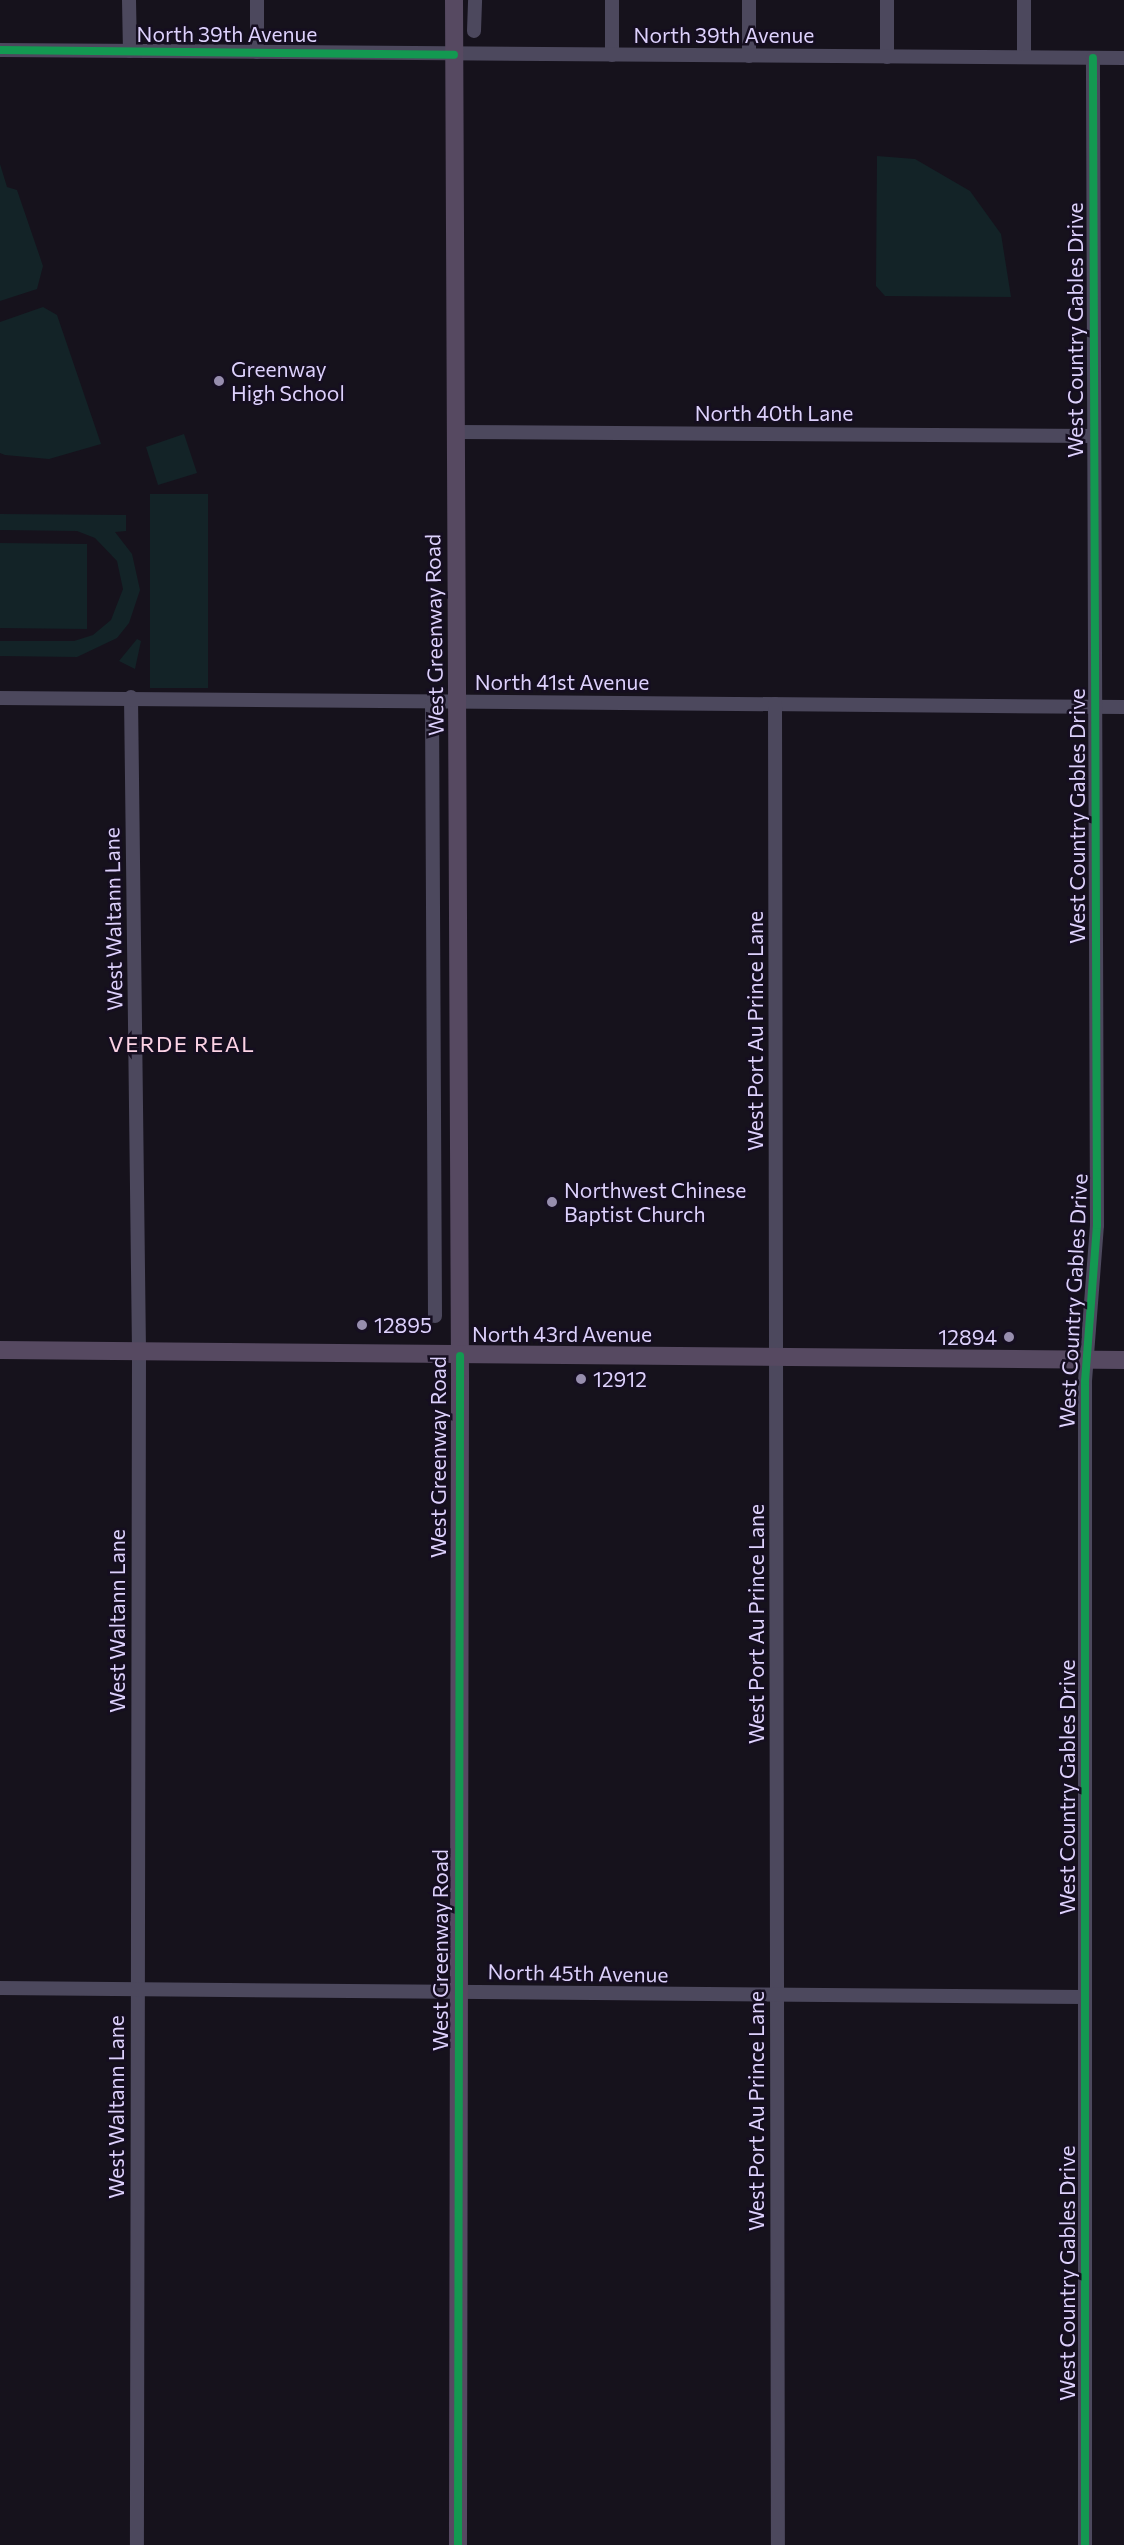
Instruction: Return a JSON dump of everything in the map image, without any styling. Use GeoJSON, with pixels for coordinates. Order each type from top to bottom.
{"type":"FeatureCollection","features":[{"type":"Feature","properties":{"kind":"main road","name":"West Greenway Road"},"geometry":{"type":"LineString","coordinates":[[454,0],[454,432],[458,702],[460,1269],[458,2545]]}},
{"type":"Feature","properties":{"kind":"main road","name":"North 43rd Avenue"},"geometry":{"type":"LineString","coordinates":[[0,1350],[460,1356],[1124,1360]]}},
{"type":"Feature","properties":{"kind":"street"},"geometry":{"type":"LineString","coordinates":[[129,0],[130,51]]}},
{"type":"Feature","properties":{"kind":"street"},"geometry":{"type":"LineString","coordinates":[[257,0],[258,52]]}},
{"type":"Feature","properties":{"kind":"street"},"geometry":{"type":"LineString","coordinates":[[474,31],[475,0]]}},
{"type":"Feature","properties":{"kind":"street"},"geometry":{"type":"LineString","coordinates":[[612,0],[612,55]]}},
{"type":"Feature","properties":{"kind":"street"},"geometry":{"type":"LineString","coordinates":[[749,0],[749,57]]}},
{"type":"Feature","properties":{"kind":"street"},"geometry":{"type":"LineString","coordinates":[[886,0],[887,57]]}},
{"type":"Feature","properties":{"kind":"street"},"geometry":{"type":"LineString","coordinates":[[1024,0],[1024,57]]}},
{"type":"Feature","properties":{"kind":"street","name":"North 39th Avenue"},"geometry":{"type":"LineString","coordinates":[[0,50],[1124,58]]}},
{"type":"Feature","properties":{"kind":"street","name":"West Country Gables Drive"},"geometry":{"type":"LineString","coordinates":[[1085,2545],[1084,1997],[1087,1359],[1097,1226],[1093,58]]}},
{"type":"Feature","properties":{"kind":"street","name":"North 40th Lane"},"geometry":{"type":"LineString","coordinates":[[454,432],[1094,436]]}},
{"type":"Feature","properties":{"kind":"street","name":"North 41st Avenue"},"geometry":{"type":"LineString","coordinates":[[0,698],[132,697],[432,702],[1124,707]]}},
{"type":"Feature","properties":{"kind":"street","name":"West Waltann Lane"},"geometry":{"type":"LineString","coordinates":[[132,697],[139,1352],[137,2545]]}},
{"type":"Feature","properties":{"kind":"street","name":"West Greenway Road"},"geometry":{"type":"LineString","coordinates":[[432,702],[435,1316]]}},
{"type":"Feature","properties":{"kind":"street","name":"West Port Au Prince Lane"},"geometry":{"type":"LineString","coordinates":[[775,704],[778,2545]]}},
{"type":"Feature","properties":{"kind":"street"},"geometry":{"type":"LineString","coordinates":[[435,1269],[460,1269]]}},
{"type":"Feature","properties":{"kind":"street","name":"North 45th Avenue"},"geometry":{"type":"LineString","coordinates":[[0,1988],[138,1992],[1084,1997]]}},
{"type":"Feature","properties":{"kind":"shaded area"},"geometry":{"type":"Polygon","coordinates":[[[877,156],[915,159],[970,191],[1001,234],[1011,297],[885,296],[876,286],[877,156]]]}},
{"type":"Feature","properties":{"kind":"shaded area"},"geometry":{"type":"Polygon","coordinates":[[[0,164],[7,187],[17,190],[43,266],[37,289],[0,301],[0,164]]]}},
{"type":"Feature","properties":{"kind":"shaded area"},"geometry":{"type":"Polygon","coordinates":[[[43,307],[57,315],[101,444],[49,459],[5,455],[0,453],[0,322],[43,307]]]}},
{"type":"Feature","properties":{"kind":"shaded area"},"geometry":{"type":"Polygon","coordinates":[[[184,434],[197,473],[158,485],[146,447],[184,434]]]}},
{"type":"Feature","properties":{"kind":"shaded area"},"geometry":{"type":"Polygon","coordinates":[[[150,494],[208,494],[208,688],[150,688],[150,494]]]}},
{"type":"Feature","properties":{"kind":"shaded area"},"geometry":{"type":"Polygon","coordinates":[[[0,514],[126,515],[126,531],[115,532],[132,554],[140,590],[129,623],[117,638],[77,657],[0,656],[0,641],[74,641],[93,635],[111,620],[123,589],[117,561],[95,538],[77,531],[0,530],[0,514]]]}},
{"type":"Feature","properties":{"kind":"shaded area"},"geometry":{"type":"Polygon","coordinates":[[[0,543],[87,544],[87,629],[0,628],[0,543]]]}},
{"type":"Feature","properties":{"kind":"shaded area"},"geometry":{"type":"Polygon","coordinates":[[[137,639],[141,641],[135,669],[119,661],[137,639]]]}},
{"type":"Feature","properties":{"kind":"cycle path"},"geometry":{"type":"LineString","coordinates":[[0,50],[454,55]]}},
{"type":"Feature","properties":{"kind":"cycle path"},"geometry":{"type":"LineString","coordinates":[[1085,2545],[1085,1381],[1097,1225],[1093,58]]}},
{"type":"Feature","properties":{"kind":"cycle path"},"geometry":{"type":"LineString","coordinates":[[458,2545],[460,1356]]}},
{"type":"Feature","properties":{"kind":"place","name":"Greenway High School"},"geometry":{"type":"Point","coordinates":[219,381]}},
{"type":"Feature","properties":{"kind":"place","name":"Northwest Chinese Baptist Church"},"geometry":{"type":"Point","coordinates":[552,1202]}},
{"type":"Feature","properties":{"kind":"place","name":"12895"},"geometry":{"type":"Point","coordinates":[362,1325]}},
{"type":"Feature","properties":{"kind":"place","name":"12894"},"geometry":{"type":"Point","coordinates":[1009,1337]}},
{"type":"Feature","properties":{"kind":"place","name":"12912"},"geometry":{"type":"Point","coordinates":[581,1379]}},
{"type":"Feature","properties":{"kind":"district","name":"VERDE REAL"},"geometry":{"type":"Point","coordinates":[182,1044]}}]}
